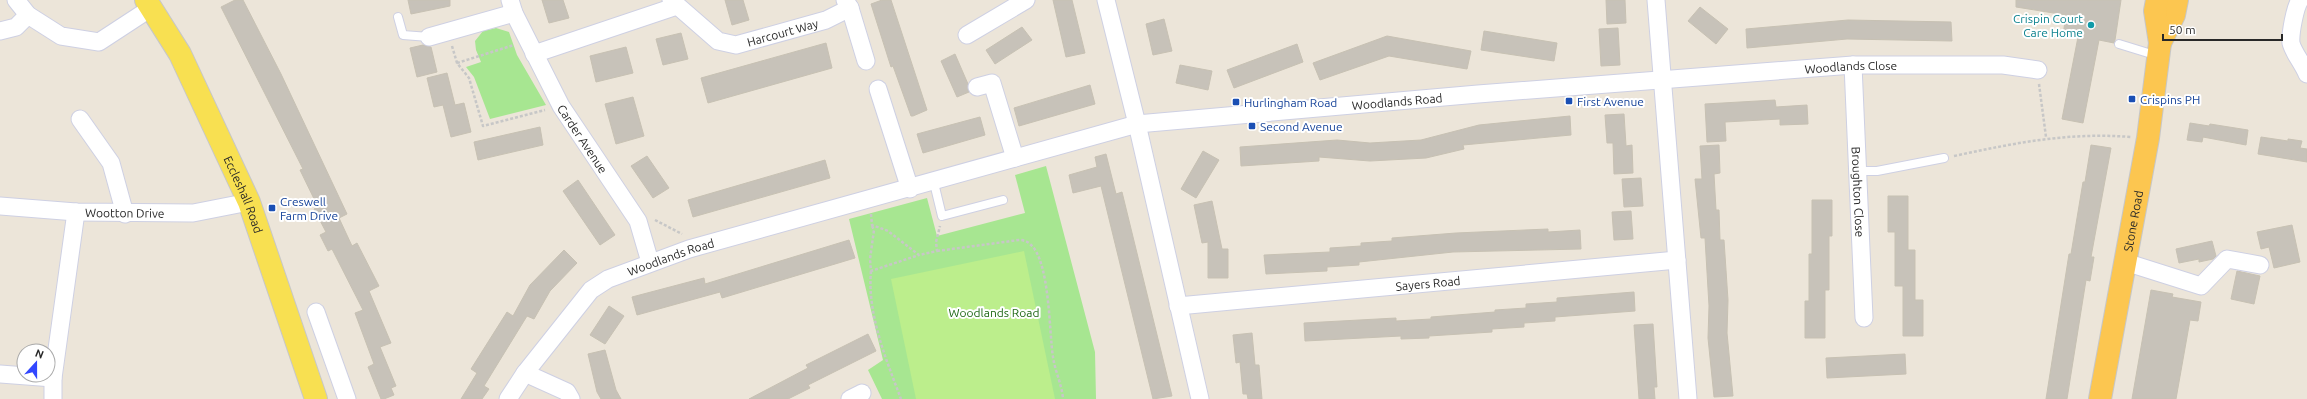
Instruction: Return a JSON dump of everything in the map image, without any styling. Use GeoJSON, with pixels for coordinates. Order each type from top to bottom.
{"type":"FeatureCollection","features":[{"type":"Feature","properties":{"kind":"highway","name":"Stone Road"},"geometry":{"type":"LineString","coordinates":[[2100,399],[2148,138],[2160,50],[2156,11],[2157,0]]}},
{"type":"Feature","properties":{"kind":"highway","name":"Stone Road"},"geometry":{"type":"LineString","coordinates":[[2160,50],[2174,15],[2177,0]]}},
{"type":"Feature","properties":{"kind":"main road","name":"Eccleshall Road"},"geometry":{"type":"LineString","coordinates":[[149,4],[180,54],[249,202],[316,399]]}},
{"type":"Feature","properties":{"kind":"street"},"geometry":{"type":"LineString","coordinates":[[16,0],[28,15],[61,36],[98,42],[149,4]]}},
{"type":"Feature","properties":{"kind":"street"},"geometry":{"type":"LineString","coordinates":[[967,35],[1026,0]]}},
{"type":"Feature","properties":{"kind":"street"},"geometry":{"type":"LineString","coordinates":[[1106,0],[1137,124],[1200,399]]}},
{"type":"Feature","properties":{"kind":"street"},"geometry":{"type":"LineString","coordinates":[[1656,0],[1664,78],[1688,399]]}},
{"type":"Feature","properties":{"kind":"street"},"geometry":{"type":"LineString","coordinates":[[2300,0],[2297,4],[2291,43],[2307,74]]}},
{"type":"Feature","properties":{"kind":"street","name":"Harcourt Way"},"geometry":{"type":"LineString","coordinates":[[531,47],[674,3],[718,42],[736,45],[826,20],[848,4],[866,60]]}},
{"type":"Feature","properties":{"kind":"street","name":"Carder Avenue"},"geometry":{"type":"LineString","coordinates":[[429,37],[448,32],[512,7],[561,106],[638,221],[650,262]]}},
{"type":"Feature","properties":{"kind":"street"},"geometry":{"type":"LineString","coordinates":[[0,31],[16,28],[28,15]]}},
{"type":"Feature","properties":{"kind":"street","name":"Woodlands Close"},"geometry":{"type":"LineString","coordinates":[[1664,78],[1852,65],[2003,66],[2038,70]]}},
{"type":"Feature","properties":{"kind":"street","name":"Broughton Close"},"geometry":{"type":"LineString","coordinates":[[1852,65],[1864,318]]}},
{"type":"Feature","properties":{"kind":"street","name":"Woodlands Road"},"geometry":{"type":"LineString","coordinates":[[508,399],[525,372],[591,290],[608,280],[650,262],[689,249],[868,199],[934,183],[1015,158],[1137,124],[1664,78]]}},
{"type":"Feature","properties":{"kind":"street"},"geometry":{"type":"LineString","coordinates":[[977,87],[992,82],[1015,158]]}},
{"type":"Feature","properties":{"kind":"street"},"geometry":{"type":"LineString","coordinates":[[878,89],[910,189]]}},
{"type":"Feature","properties":{"kind":"street"},"geometry":{"type":"LineString","coordinates":[[80,119],[111,163],[125,214]]}},
{"type":"Feature","properties":{"kind":"street","name":"Wootton Drive"},"geometry":{"type":"LineString","coordinates":[[0,206],[125,214],[194,213],[249,202]]}},
{"type":"Feature","properties":{"kind":"street"},"geometry":{"type":"LineString","coordinates":[[56,356],[76,212]]}},
{"type":"Feature","properties":{"kind":"street"},"geometry":{"type":"LineString","coordinates":[[2125,262],[2202,286],[2227,258],[2260,265]]}},
{"type":"Feature","properties":{"kind":"street","name":"Sayers Road"},"geometry":{"type":"LineString","coordinates":[[1178,306],[1677,260]]}},
{"type":"Feature","properties":{"kind":"street"},"geometry":{"type":"LineString","coordinates":[[316,312],[346,399]]}},
{"type":"Feature","properties":{"kind":"street"},"geometry":{"type":"LineString","coordinates":[[525,372],[567,392],[571,399]]}},
{"type":"Feature","properties":{"kind":"street"},"geometry":{"type":"LineString","coordinates":[[0,374],[16,375]]}},
{"type":"Feature","properties":{"kind":"street"},"geometry":{"type":"LineString","coordinates":[[53,383],[54,399]]}},
{"type":"Feature","properties":{"kind":"lane","name":"Carder Avenue"},"geometry":{"type":"LineString","coordinates":[[398,17],[404,34],[429,37]]}},
{"type":"Feature","properties":{"kind":"lane"},"geometry":{"type":"LineString","coordinates":[[2119,44],[2160,50]]}},
{"type":"Feature","properties":{"kind":"lane"},"geometry":{"type":"LineString","coordinates":[[1858,171],[1877,171],[1944,158]]}},
{"type":"Feature","properties":{"kind":"lane"},"geometry":{"type":"LineString","coordinates":[[934,183],[942,216],[1003,200]]}},
{"type":"Feature","properties":{"kind":"path"},"geometry":{"type":"LineString","coordinates":[[448,32],[457,63],[469,78],[483,126],[561,106]]}},
{"type":"Feature","properties":{"kind":"path"},"geometry":{"type":"LineString","coordinates":[[457,63],[531,47]]}},
{"type":"Feature","properties":{"kind":"path"},"geometry":{"type":"LineString","coordinates":[[2038,70],[2046,138]]}},
{"type":"Feature","properties":{"kind":"path"},"geometry":{"type":"LineString","coordinates":[[1944,158],[2046,138],[2103,135],[2148,138]]}},
{"type":"Feature","properties":{"kind":"path"},"geometry":{"type":"LineString","coordinates":[[868,199],[874,230],[870,259],[871,271],[869,291],[887,364],[901,399]]}},
{"type":"Feature","properties":{"kind":"path"},"geometry":{"type":"LineString","coordinates":[[937,251],[936,242],[942,216]]}},
{"type":"Feature","properties":{"kind":"path"},"geometry":{"type":"LineString","coordinates":[[638,221],[650,217],[685,236],[689,249]]}},
{"type":"Feature","properties":{"kind":"path"},"geometry":{"type":"LineString","coordinates":[[872,225],[888,231],[919,255]]}},
{"type":"Feature","properties":{"kind":"path"},"geometry":{"type":"LineString","coordinates":[[871,271],[919,255],[937,251],[1019,240],[1029,243],[1034,248],[1041,265],[1048,301],[1052,355],[1063,399]]}},
{"type":"Feature","properties":{"kind":"green space"},"geometry":{"type":"Polygon","coordinates":[[[496,28],[509,32],[517,55],[546,105],[490,119],[474,77],[466,67],[481,62],[476,50],[475,41],[483,31],[496,28]]]}},
{"type":"Feature","properties":{"kind":"green space","name":"Woodlands Road"},"geometry":{"type":"Polygon","coordinates":[[[1046,166],[1095,352],[1096,399],[882,399],[868,370],[883,360],[849,219],[927,198],[937,236],[1025,213],[1015,175],[1046,166]]]}},
{"type":"Feature","properties":{"kind":"green space"},"geometry":{"type":"Polygon","coordinates":[[[1024,251],[1055,399],[916,399],[891,279],[1024,251]]]}},
{"type":"Feature","properties":{"kind":"building"},"geometry":{"type":"Polygon","coordinates":[[[235,0],[243,0],[281,74],[347,214],[339,218],[352,246],[357,243],[379,286],[369,291],[391,343],[380,347],[396,386],[391,388],[394,395],[384,399],[381,399],[368,367],[374,364],[355,313],[363,310],[332,249],[328,251],[320,235],[326,232],[314,209],[318,207],[300,170],[303,169],[221,7],[235,0]]]}},
{"type":"Feature","properties":{"kind":"building"},"geometry":{"type":"Polygon","coordinates":[[[408,0],[450,0],[450,6],[411,14],[408,0]]]}},
{"type":"Feature","properties":{"kind":"building"},"geometry":{"type":"Polygon","coordinates":[[[542,0],[563,0],[569,18],[549,23],[542,0]]]}},
{"type":"Feature","properties":{"kind":"building"},"geometry":{"type":"Polygon","coordinates":[[[725,0],[743,0],[749,20],[732,25],[725,0]]]}},
{"type":"Feature","properties":{"kind":"building"},"geometry":{"type":"Polygon","coordinates":[[[882,0],[891,0],[927,110],[913,116],[911,116],[893,66],[891,67],[871,4],[882,0]]]}},
{"type":"Feature","properties":{"kind":"building"},"geometry":{"type":"Polygon","coordinates":[[[1053,0],[1072,0],[1085,53],[1066,57],[1053,0]]]}},
{"type":"Feature","properties":{"kind":"building"},"geometry":{"type":"Polygon","coordinates":[[[1606,0],[1625,0],[1626,23],[1607,24],[1606,0]]]}},
{"type":"Feature","properties":{"kind":"building"},"geometry":{"type":"Polygon","coordinates":[[[2016,0],[2121,0],[2114,43],[2099,40],[2083,123],[2062,119],[2078,37],[2063,35],[2066,15],[2016,7],[2016,0]]]}},
{"type":"Feature","properties":{"kind":"building"},"geometry":{"type":"Polygon","coordinates":[[[1700,7],[1728,29],[1716,44],[1688,21],[1700,7]]]}},
{"type":"Feature","properties":{"kind":"building"},"geometry":{"type":"Polygon","coordinates":[[[1164,19],[1172,51],[1153,55],[1146,24],[1164,19]]]}},
{"type":"Feature","properties":{"kind":"building"},"geometry":{"type":"Polygon","coordinates":[[[1848,20],[1951,22],[1952,41],[1847,39],[1747,48],[1746,29],[1848,20]]]}},
{"type":"Feature","properties":{"kind":"building"},"geometry":{"type":"Polygon","coordinates":[[[1022,27],[1032,40],[995,64],[986,50],[1022,27]]]}},
{"type":"Feature","properties":{"kind":"building"},"geometry":{"type":"Polygon","coordinates":[[[1618,28],[1620,65],[1601,66],[1599,29],[1618,28]]]}},
{"type":"Feature","properties":{"kind":"building"},"geometry":{"type":"Polygon","coordinates":[[[1484,31],[1557,43],[1554,61],[1481,50],[1484,31]]]}},
{"type":"Feature","properties":{"kind":"building"},"geometry":{"type":"Polygon","coordinates":[[[681,33],[688,59],[663,65],[656,39],[681,33]]]}},
{"type":"Feature","properties":{"kind":"building"},"geometry":{"type":"Polygon","coordinates":[[[1387,36],[1471,51],[1467,69],[1389,56],[1320,80],[1313,63],[1387,36]]]}},
{"type":"Feature","properties":{"kind":"building"},"geometry":{"type":"Polygon","coordinates":[[[826,43],[832,68],[708,103],[701,78],[826,43]]]}},
{"type":"Feature","properties":{"kind":"building"},"geometry":{"type":"Polygon","coordinates":[[[1297,44],[1303,62],[1234,88],[1227,70],[1297,44]]]}},
{"type":"Feature","properties":{"kind":"building"},"geometry":{"type":"Polygon","coordinates":[[[423,45],[431,47],[437,72],[417,77],[410,48],[423,45]]]}},
{"type":"Feature","properties":{"kind":"building"},"geometry":{"type":"Polygon","coordinates":[[[626,47],[633,73],[596,82],[590,56],[626,47]]]}},
{"type":"Feature","properties":{"kind":"building"},"geometry":{"type":"Polygon","coordinates":[[[955,54],[968,84],[969,92],[957,97],[941,61],[955,54]]]}},
{"type":"Feature","properties":{"kind":"building"},"geometry":{"type":"Polygon","coordinates":[[[1180,65],[1212,71],[1208,90],[1176,83],[1180,65]]]}},
{"type":"Feature","properties":{"kind":"building"},"geometry":{"type":"Polygon","coordinates":[[[447,73],[455,105],[464,103],[471,132],[451,137],[443,105],[434,107],[427,78],[447,73]]]}},
{"type":"Feature","properties":{"kind":"building"},"geometry":{"type":"Polygon","coordinates":[[[1090,85],[1095,104],[1019,126],[1014,108],[1090,85]]]}},
{"type":"Feature","properties":{"kind":"building"},"geometry":{"type":"Polygon","coordinates":[[[633,97],[644,136],[616,144],[605,104],[633,97]]]}},
{"type":"Feature","properties":{"kind":"building"},"geometry":{"type":"Polygon","coordinates":[[[1775,100],[1776,107],[1807,105],[1808,124],[1780,125],[1780,119],[1725,122],[1726,141],[1707,142],[1705,104],[1775,100]]]}},
{"type":"Feature","properties":{"kind":"building"},"geometry":{"type":"Polygon","coordinates":[[[1624,114],[1626,146],[1632,145],[1633,173],[1614,174],[1613,143],[1607,143],[1605,115],[1624,114]]]}},
{"type":"Feature","properties":{"kind":"building"},"geometry":{"type":"Polygon","coordinates":[[[1570,116],[1571,135],[1463,145],[1464,149],[1426,158],[1370,161],[1319,157],[1319,161],[1241,166],[1240,147],[1337,140],[1370,143],[1421,140],[1479,125],[1570,116]]]}},
{"type":"Feature","properties":{"kind":"building"},"geometry":{"type":"Polygon","coordinates":[[[980,117],[985,135],[923,153],[917,134],[980,117]]]}},
{"type":"Feature","properties":{"kind":"building"},"geometry":{"type":"Polygon","coordinates":[[[2190,123],[2209,126],[2210,124],[2248,130],[2246,145],[2203,137],[2202,142],[2187,140],[2190,123]]]}},
{"type":"Feature","properties":{"kind":"building"},"geometry":{"type":"Polygon","coordinates":[[[540,127],[543,145],[478,160],[474,142],[540,127]]]}},
{"type":"Feature","properties":{"kind":"building"},"geometry":{"type":"Polygon","coordinates":[[[2261,137],[2288,141],[2288,139],[2302,141],[2300,148],[2307,149],[2307,162],[2258,154],[2261,137]]]}},
{"type":"Feature","properties":{"kind":"building"},"geometry":{"type":"Polygon","coordinates":[[[1719,145],[1720,173],[1714,174],[1716,210],[1719,210],[1720,240],[1724,240],[1728,300],[1727,333],[1733,396],[1714,397],[1708,338],[1709,306],[1705,238],[1701,238],[1695,179],[1702,179],[1700,146],[1719,145]]]}},
{"type":"Feature","properties":{"kind":"building"},"geometry":{"type":"Polygon","coordinates":[[[2091,145],[2111,148],[2091,257],[2094,257],[2090,281],[2086,280],[2067,399],[2046,399],[2069,254],[2071,254],[2091,145]]]}},
{"type":"Feature","properties":{"kind":"building"},"geometry":{"type":"Polygon","coordinates":[[[1203,151],[1219,160],[1196,198],[1181,189],[1203,151]]]}},
{"type":"Feature","properties":{"kind":"building"},"geometry":{"type":"Polygon","coordinates":[[[1106,154],[1116,194],[1122,192],[1172,396],[1153,399],[1101,186],[1073,193],[1069,175],[1097,167],[1095,157],[1106,154]]]}},
{"type":"Feature","properties":{"kind":"building"},"geometry":{"type":"Polygon","coordinates":[[[647,156],[669,188],[653,198],[631,166],[647,156]]]}},
{"type":"Feature","properties":{"kind":"building"},"geometry":{"type":"Polygon","coordinates":[[[825,160],[830,178],[693,217],[688,200],[825,160]]]}},
{"type":"Feature","properties":{"kind":"building"},"geometry":{"type":"Polygon","coordinates":[[[1641,178],[1643,206],[1624,207],[1622,179],[1641,178]]]}},
{"type":"Feature","properties":{"kind":"building"},"geometry":{"type":"Polygon","coordinates":[[[578,180],[615,235],[600,245],[563,191],[578,180]]]}},
{"type":"Feature","properties":{"kind":"building"},"geometry":{"type":"Polygon","coordinates":[[[1888,196],[1908,196],[1908,250],[1915,250],[1915,300],[1923,300],[1923,336],[1903,336],[1903,286],[1895,286],[1895,232],[1888,232],[1888,196]]]}},
{"type":"Feature","properties":{"kind":"building"},"geometry":{"type":"Polygon","coordinates":[[[1812,200],[1832,200],[1832,236],[1829,236],[1829,290],[1825,290],[1825,338],[1805,338],[1805,301],[1809,301],[1809,254],[1812,254],[1812,200]]]}},
{"type":"Feature","properties":{"kind":"building"},"geometry":{"type":"Polygon","coordinates":[[[1212,201],[1222,249],[1228,249],[1228,278],[1208,278],[1208,242],[1202,243],[1194,205],[1212,201]]]}},
{"type":"Feature","properties":{"kind":"building"},"geometry":{"type":"Polygon","coordinates":[[[1631,211],[1633,239],[1614,240],[1612,212],[1631,211]]]}},
{"type":"Feature","properties":{"kind":"building"},"geometry":{"type":"Polygon","coordinates":[[[2292,225],[2300,262],[2274,268],[2269,247],[2261,249],[2257,232],[2292,225]]]}},
{"type":"Feature","properties":{"kind":"building"},"geometry":{"type":"Polygon","coordinates":[[[1548,229],[1548,232],[1580,230],[1581,249],[1453,252],[1359,262],[1359,265],[1327,267],[1327,271],[1266,274],[1264,255],[1330,252],[1330,248],[1361,246],[1361,243],[1392,241],[1392,238],[1456,233],[1548,229]]]}},
{"type":"Feature","properties":{"kind":"building"},"geometry":{"type":"Polygon","coordinates":[[[849,240],[855,258],[722,298],[720,292],[637,315],[632,297],[704,278],[705,284],[849,240]]]}},
{"type":"Feature","properties":{"kind":"building"},"geometry":{"type":"Polygon","coordinates":[[[2212,241],[2216,256],[2213,259],[2199,262],[2199,259],[2179,263],[2176,249],[2212,241]]]}},
{"type":"Feature","properties":{"kind":"building"},"geometry":{"type":"Polygon","coordinates":[[[564,250],[577,263],[550,291],[534,319],[527,316],[484,386],[489,389],[482,399],[461,399],[477,373],[471,369],[507,312],[513,316],[530,285],[564,250]]]}},
{"type":"Feature","properties":{"kind":"building"},"geometry":{"type":"Polygon","coordinates":[[[2237,271],[2260,276],[2254,304],[2231,299],[2237,271]]]}},
{"type":"Feature","properties":{"kind":"building"},"geometry":{"type":"Polygon","coordinates":[[[2151,290],[2173,294],[2172,297],[2201,302],[2198,321],[2190,320],[2176,399],[2132,399],[2151,290]]]}},
{"type":"Feature","properties":{"kind":"building"},"geometry":{"type":"Polygon","coordinates":[[[1634,292],[1635,311],[1555,317],[1555,321],[1524,323],[1524,327],[1492,329],[1492,332],[1429,336],[1429,338],[1401,339],[1401,336],[1305,341],[1304,323],[1396,318],[1396,321],[1431,319],[1431,317],[1526,308],[1526,304],[1557,302],[1557,298],[1634,292]]]}},
{"type":"Feature","properties":{"kind":"building"},"geometry":{"type":"Polygon","coordinates":[[[609,306],[624,316],[605,344],[590,335],[609,306]]]}},
{"type":"Feature","properties":{"kind":"building"},"geometry":{"type":"Polygon","coordinates":[[[1653,324],[1657,387],[1654,387],[1655,399],[1639,399],[1634,325],[1653,324]]]}},
{"type":"Feature","properties":{"kind":"building"},"geometry":{"type":"Polygon","coordinates":[[[1252,333],[1255,365],[1259,365],[1262,399],[1248,399],[1247,394],[1243,394],[1240,362],[1236,363],[1233,335],[1252,333]]]}},
{"type":"Feature","properties":{"kind":"building"},"geometry":{"type":"Polygon","coordinates":[[[868,334],[876,351],[808,385],[810,388],[788,399],[749,399],[808,368],[806,365],[868,334]]]}},
{"type":"Feature","properties":{"kind":"building"},"geometry":{"type":"Polygon","coordinates":[[[605,350],[616,390],[621,399],[601,399],[597,392],[588,354],[605,350]]]}},
{"type":"Feature","properties":{"kind":"building"},"geometry":{"type":"Polygon","coordinates":[[[1905,354],[1906,374],[1827,378],[1826,358],[1905,354]]]}},
{"type":"Feature","properties":{"kind":"place","name":"Crispin Court Care Home"},"geometry":{"type":"Point","coordinates":[2091,25]}},
{"type":"Feature","properties":{"kind":"place","name":"Crispins PH"},"geometry":{"type":"Point","coordinates":[2132,99]}},
{"type":"Feature","properties":{"kind":"place","name":"First Avenue"},"geometry":{"type":"Point","coordinates":[1569,101]}},
{"type":"Feature","properties":{"kind":"place","name":"Hurlingham Road"},"geometry":{"type":"Point","coordinates":[1236,102]}},
{"type":"Feature","properties":{"kind":"place","name":"Second Avenue"},"geometry":{"type":"Point","coordinates":[1252,126]}},
{"type":"Feature","properties":{"kind":"place","name":"Creswell Farm Drive"},"geometry":{"type":"Point","coordinates":[272,208]}}]}
